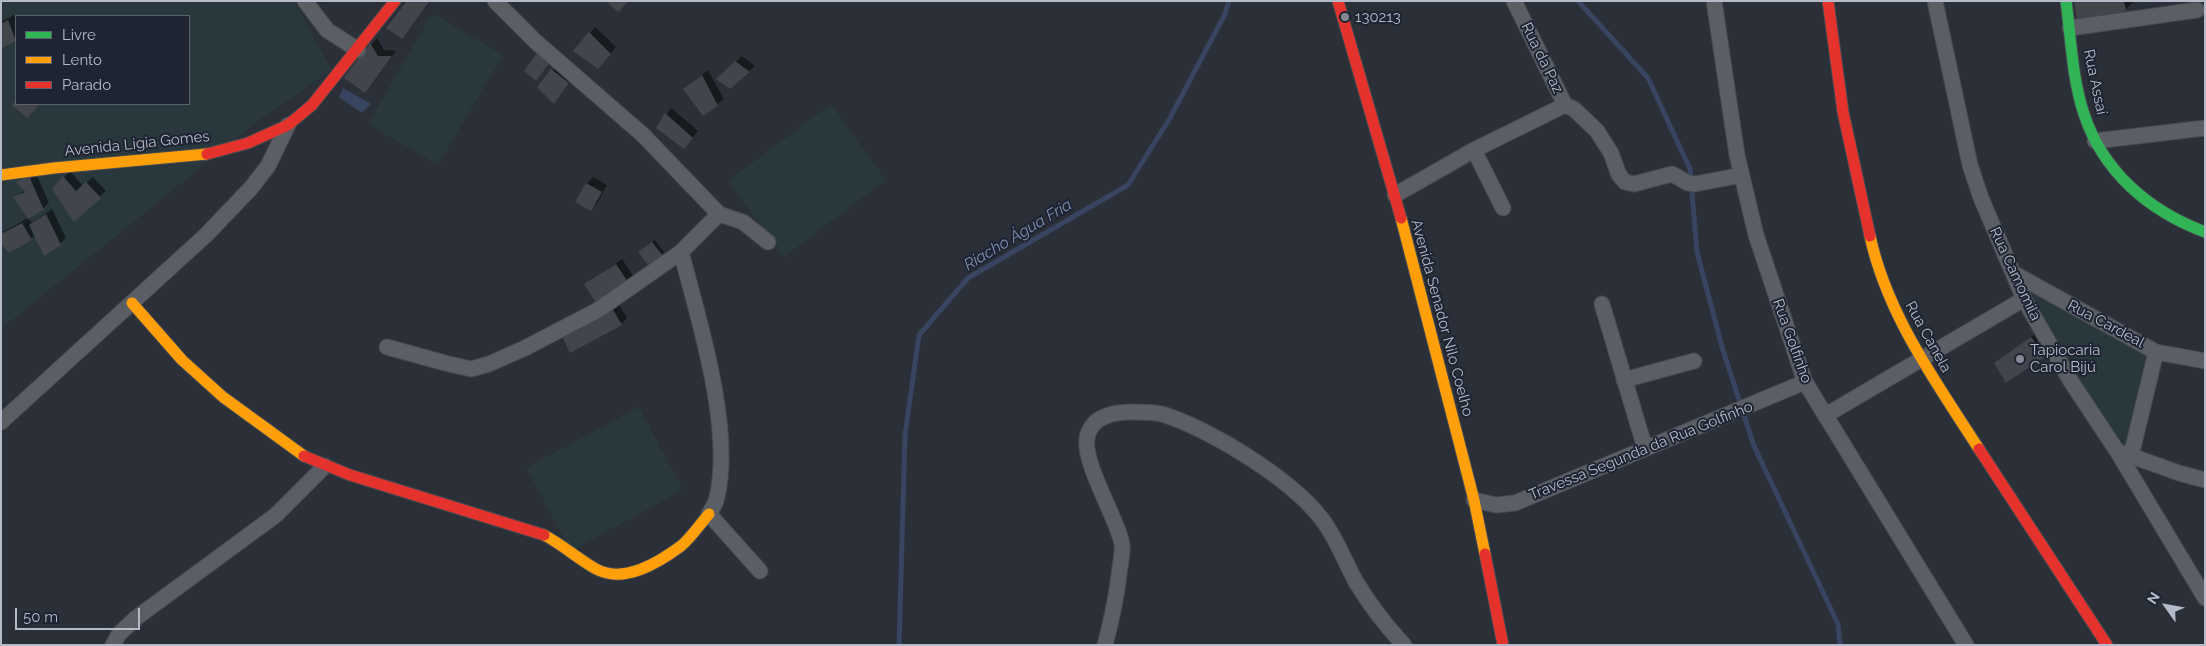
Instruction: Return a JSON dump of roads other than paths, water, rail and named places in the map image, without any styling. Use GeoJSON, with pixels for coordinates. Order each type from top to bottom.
{"type":"FeatureCollection","features":[{"type":"Feature","properties":{"kind":"street"},"geometry":{"type":"LineString","coordinates":[[305,1],[327,30],[358,50]]}},
{"type":"Feature","properties":{"kind":"street","name":"Avenida Ligia Gomes"},"geometry":{"type":"LineString","coordinates":[[1,175],[54,168],[206,155],[248,143],[288,125],[312,105],[358,50],[395,1]]}},
{"type":"Feature","properties":{"kind":"street"},"geometry":{"type":"LineString","coordinates":[[496,1],[535,41],[650,142],[719,214],[743,222],[768,242]]}},
{"type":"Feature","properties":{"kind":"street","name":"Avenida Senador Nilo Coelho"},"geometry":{"type":"LineString","coordinates":[[1338,1],[1395,195],[1474,500],[1503,645]]}},
{"type":"Feature","properties":{"kind":"street","name":"Rua da Paz"},"geometry":{"type":"LineString","coordinates":[[1395,195],[1474,150],[1565,105],[1514,1]]}},
{"type":"Feature","properties":{"kind":"street","name":"Rua Golfinho"},"geometry":{"type":"LineString","coordinates":[[1714,1],[1742,175],[1756,235],[1806,382],[1966,645]]}},
{"type":"Feature","properties":{"kind":"street","name":"Rua Canela"},"geometry":{"type":"LineString","coordinates":[[1828,1],[1843,112],[1873,251],[1885,290],[1921,359],[2107,645]]}},
{"type":"Feature","properties":{"kind":"street","name":"Rua Camomila"},"geometry":{"type":"LineString","coordinates":[[1936,1],[1970,165],[1981,198],[2024,299],[2070,380],[2117,451],[2205,598]]}},
{"type":"Feature","properties":{"kind":"street","name":"Rua Assaí"},"geometry":{"type":"LineString","coordinates":[[2066,1],[2084,112],[2095,141],[2122,181],[2143,200],[2164,216],[2205,232]]}},
{"type":"Feature","properties":{"kind":"street"},"geometry":{"type":"LineString","coordinates":[[2070,28],[2197,10]]}},
{"type":"Feature","properties":{"kind":"street"},"geometry":{"type":"LineString","coordinates":[[1565,105],[1574,109],[1597,131],[1611,153],[1619,175],[1625,182],[1634,184],[1672,174],[1691,183],[1742,175]]}},
{"type":"Feature","properties":{"kind":"street"},"geometry":{"type":"LineString","coordinates":[[1,422],[206,235],[251,188],[268,166],[288,125]]}},
{"type":"Feature","properties":{"kind":"street"},"geometry":{"type":"LineString","coordinates":[[2095,141],[2205,128]]}},
{"type":"Feature","properties":{"kind":"street"},"geometry":{"type":"LineString","coordinates":[[1474,150],[1503,208]]}},
{"type":"Feature","properties":{"kind":"street"},"geometry":{"type":"LineString","coordinates":[[388,346],[445,363],[471,368],[489,364],[525,348],[598,310],[681,252],[719,214]]}},
{"type":"Feature","properties":{"kind":"street"},"geometry":{"type":"LineString","coordinates":[[132,303],[182,360],[223,397],[308,459],[350,475],[538,532],[562,544],[596,569],[612,575],[628,574],[651,564],[682,544],[709,514],[717,498],[721,466],[720,427],[709,364],[681,252]]}},
{"type":"Feature","properties":{"kind":"street","name":"Rua Cardeal"},"geometry":{"type":"LineString","coordinates":[[2013,273],[2156,352],[2205,361]]}},
{"type":"Feature","properties":{"kind":"street"},"geometry":{"type":"LineString","coordinates":[[1826,415],[2024,299]]}},
{"type":"Feature","properties":{"kind":"street"},"geometry":{"type":"LineString","coordinates":[[1602,304],[1646,448]]}},
{"type":"Feature","properties":{"kind":"street"},"geometry":{"type":"LineString","coordinates":[[2132,456],[2156,352]]}},
{"type":"Feature","properties":{"kind":"street"},"geometry":{"type":"LineString","coordinates":[[1624,380],[1694,361]]}},
{"type":"Feature","properties":{"kind":"street","name":"Travessa Segunda da Rua Golfinho"},"geometry":{"type":"LineString","coordinates":[[1474,500],[1496,504],[1515,503],[1806,382]]}},
{"type":"Feature","properties":{"kind":"street"},"geometry":{"type":"LineString","coordinates":[[1105,645],[1117,596],[1122,546],[1086,447],[1087,435],[1091,427],[1102,417],[1116,412],[1140,412],[1161,414],[1207,434],[1253,460],[1287,484],[1311,506],[1328,528],[1356,581],[1381,621],[1404,645]]}},
{"type":"Feature","properties":{"kind":"street"},"geometry":{"type":"LineString","coordinates":[[2117,451],[2186,476],[2205,480]]}},
{"type":"Feature","properties":{"kind":"street"},"geometry":{"type":"LineString","coordinates":[[113,645],[119,634],[136,618],[276,515],[326,466]]}},
{"type":"Feature","properties":{"kind":"street"},"geometry":{"type":"LineString","coordinates":[[709,514],[760,571]]}},
{"type":"Feature","properties":{"kind":"water"},"geometry":{"type":"Polygon","coordinates":[[[343,88],[371,104],[362,113],[339,97],[343,88]]]}},
{"type":"Feature","properties":{"kind":"waterway","name":"Riacho Água Fria"},"geometry":{"type":"LineString","coordinates":[[899,645],[905,435],[919,335],[968,278],[1128,185],[1170,118],[1225,14],[1229,1]]}},
{"type":"Feature","properties":{"kind":"waterway"},"geometry":{"type":"LineString","coordinates":[[1578,1],[1648,78],[1690,169],[1697,252],[1722,347],[1754,446],[1838,624],[1840,645]]}},
{"type":"Feature","properties":{"kind":"place","name":"130213"},"geometry":{"type":"Point","coordinates":[1345,17]}},
{"type":"Feature","properties":{"kind":"place","name":"Tapiocaria Carol Bijú"},"geometry":{"type":"Point","coordinates":[2020,359]}}]}
